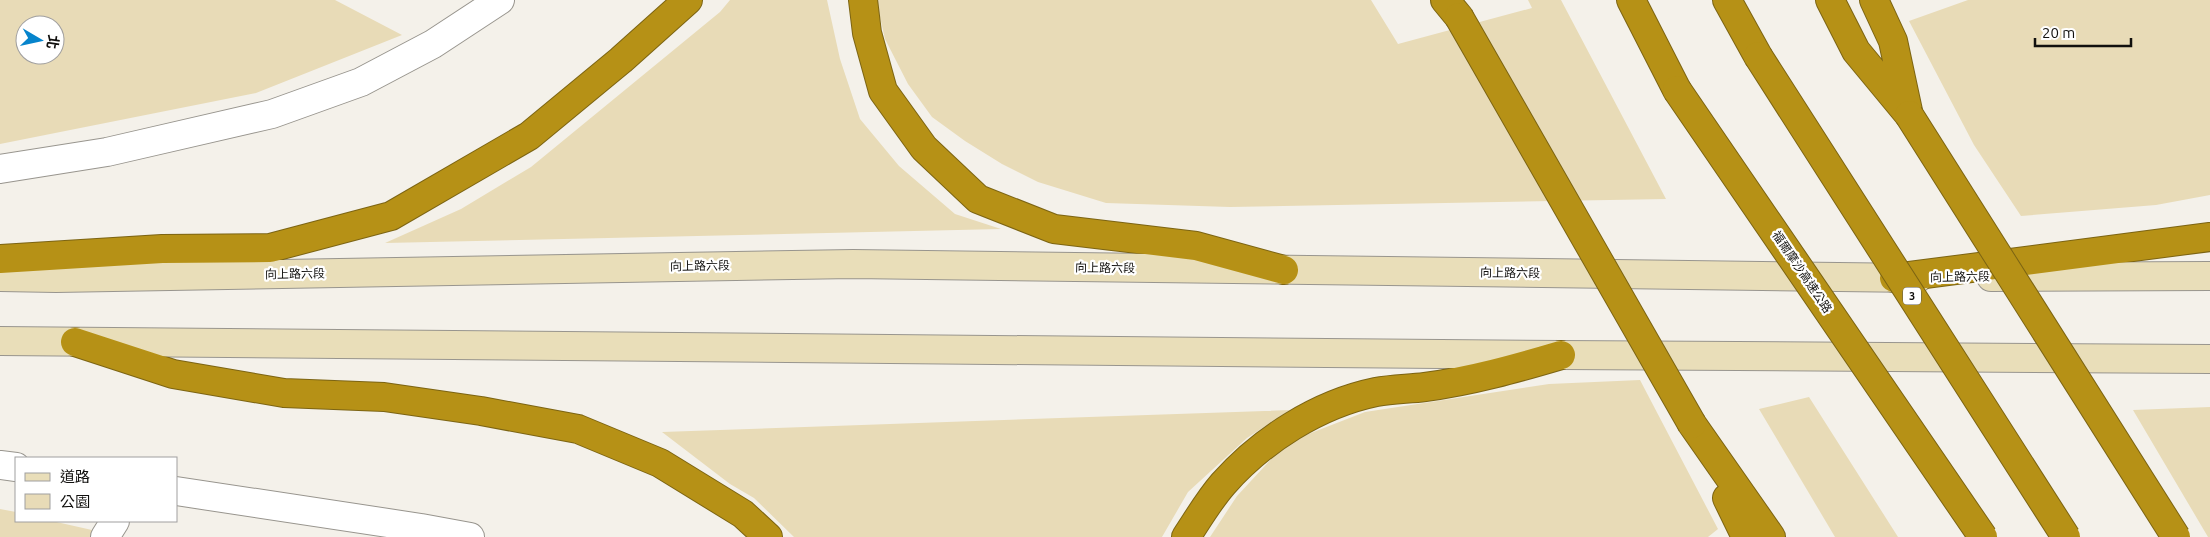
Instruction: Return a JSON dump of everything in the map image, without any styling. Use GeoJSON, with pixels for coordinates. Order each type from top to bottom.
{"type":"FeatureCollection","features":[{"type":"Feature","properties":{"kind":"highway"},"geometry":{"type":"LineString","coordinates":[[0,259],[162,249],[270,248],[392,216],[529,136],[621,60],[688,0]]}},
{"type":"Feature","properties":{"kind":"highway"},"geometry":{"type":"LineString","coordinates":[[863,0],[867,33],[883,91],[924,148],[978,199],[1054,228],[1196,246],[1284,270]]}},
{"type":"Feature","properties":{"kind":"highway","name":"福爾摩沙高速公路"},"geometry":{"type":"LineString","coordinates":[[1631,0],[1678,90],[1983,537]]}},
{"type":"Feature","properties":{"kind":"highway","name":"3"},"geometry":{"type":"LineString","coordinates":[[1728,0],[1758,56],[2066,537]]}},
{"type":"Feature","properties":{"kind":"highway"},"geometry":{"type":"LineString","coordinates":[[1830,0],[1856,51],[1909,115],[2176,537]]}},
{"type":"Feature","properties":{"kind":"highway"},"geometry":{"type":"LineString","coordinates":[[1874,0],[1893,41],[1909,115]]}},
{"type":"Feature","properties":{"kind":"highway"},"geometry":{"type":"LineString","coordinates":[[1452,6],[1692,424],[1746,537]]}},
{"type":"Feature","properties":{"kind":"highway"},"geometry":{"type":"LineString","coordinates":[[1894,278],[2210,237]]}},
{"type":"Feature","properties":{"kind":"highway"},"geometry":{"type":"LineString","coordinates":[[75,342],[182,376],[284,393],[384,397],[481,410],[578,429],[660,463],[743,514],[768,537]]}},
{"type":"Feature","properties":{"kind":"highway"},"geometry":{"type":"LineString","coordinates":[[1186,537],[1222,485],[1244,462],[1268,442],[1319,412],[1376,392],[1426,387],[1474,378],[1561,356]]}},
{"type":"Feature","properties":{"kind":"highway"},"geometry":{"type":"LineString","coordinates":[[1692,424],[1771,537]]}},
{"type":"Feature","properties":{"kind":"main road","name":"向上路六段"},"geometry":{"type":"LineString","coordinates":[[0,277],[76,278],[853,264],[1894,278],[2210,276]]}},
{"type":"Feature","properties":{"kind":"main road"},"geometry":{"type":"LineString","coordinates":[[0,341],[1561,356],[2210,359]]}},
{"type":"Feature","properties":{"kind":"street"},"geometry":{"type":"LineString","coordinates":[[0,169],[107,152],[272,114],[361,82],[433,44],[500,0]]}},
{"type":"Feature","properties":{"kind":"street"},"geometry":{"type":"LineString","coordinates":[[0,465],[15,467]]}},
{"type":"Feature","properties":{"kind":"street"},"geometry":{"type":"LineString","coordinates":[[178,491],[470,537]]}},
{"type":"Feature","properties":{"kind":"street"},"geometry":{"type":"LineString","coordinates":[[105,537],[114,522]]}},
{"type":"Feature","properties":{"kind":"green space"},"geometry":{"type":"Polygon","coordinates":[[[0,0],[335,0],[402,35],[256,93],[0,144],[0,0]]]}},
{"type":"Feature","properties":{"kind":"green space"},"geometry":{"type":"Polygon","coordinates":[[[730,0],[827,0],[840,59],[860,119],[899,166],[955,214],[1001,229],[385,243],[461,209],[531,167],[720,12],[730,0]]]}},
{"type":"Feature","properties":{"kind":"green space"},"geometry":{"type":"Polygon","coordinates":[[[876,0],[1371,0],[1398,44],[1532,8],[1528,0],[1561,0],[1666,199],[1230,207],[1106,203],[1038,182],[1002,164],[965,141],[932,117],[908,84],[885,39],[876,0]]]}},
{"type":"Feature","properties":{"kind":"green space"},"geometry":{"type":"Polygon","coordinates":[[[1968,0],[2210,0],[2210,195],[2156,205],[2021,216],[1974,145],[1909,21],[1968,0]]]}},
{"type":"Feature","properties":{"kind":"green space"},"geometry":{"type":"Polygon","coordinates":[[[1640,380],[1718,529],[1708,537],[1210,537],[1237,496],[1274,456],[1293,440],[1365,412],[1549,384],[1640,380]]]}},
{"type":"Feature","properties":{"kind":"green space"},"geometry":{"type":"Polygon","coordinates":[[[1809,397],[1898,537],[1835,537],[1759,409],[1809,397]]]}},
{"type":"Feature","properties":{"kind":"green space"},"geometry":{"type":"Polygon","coordinates":[[[2210,407],[2210,537],[2208,537],[2133,410],[2210,407]]]}},
{"type":"Feature","properties":{"kind":"green space"},"geometry":{"type":"Polygon","coordinates":[[[1290,410],[1247,438],[1188,492],[1162,537],[794,537],[754,498],[730,484],[662,432],[1290,410]]]}},
{"type":"Feature","properties":{"kind":"green space"},"geometry":{"type":"Polygon","coordinates":[[[0,509],[15,512],[15,522],[56,522],[123,537],[0,537],[0,509]]]}}]}
